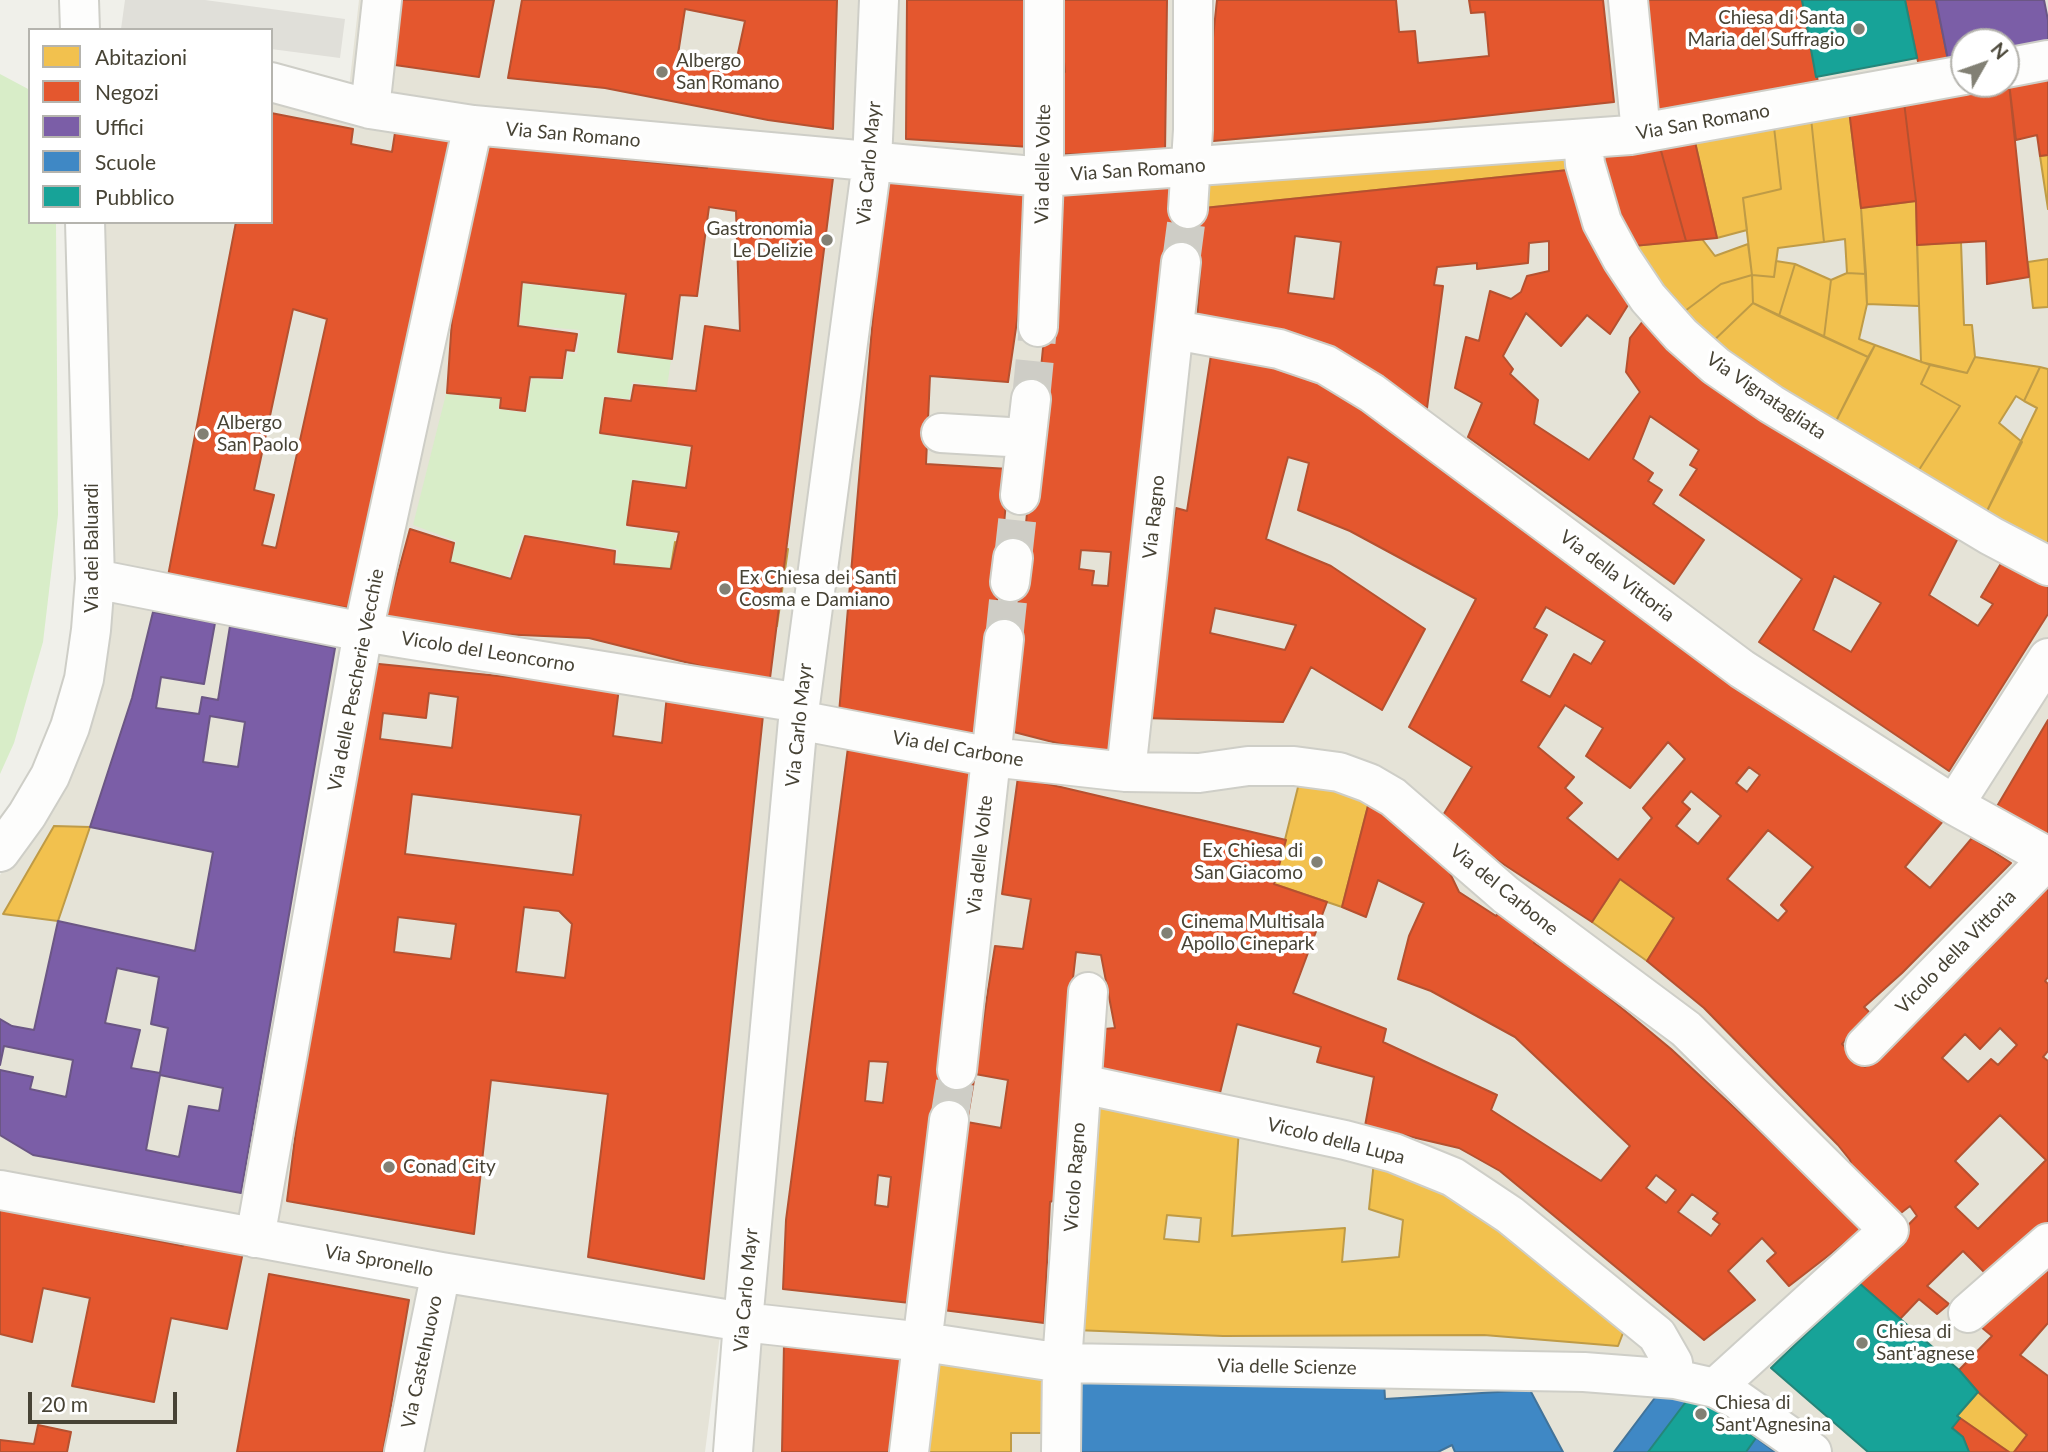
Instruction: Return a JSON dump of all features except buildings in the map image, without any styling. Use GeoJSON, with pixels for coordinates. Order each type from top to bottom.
{"type":"FeatureCollection","features":[{"type":"Feature","properties":{"kind":"street"},"geometry":{"type":"LineString","coordinates":[[79,0],[80,28]]}},
{"type":"Feature","properties":{"kind":"street"},"geometry":{"type":"LineString","coordinates":[[370,109],[382,0]]}},
{"type":"Feature","properties":{"kind":"street","name":"Via Carlo Mayr"},"geometry":{"type":"LineString","coordinates":[[733,1452],[799,712],[872,162],[879,0]]}},
{"type":"Feature","properties":{"kind":"street","name":"Via delle Volte"},"geometry":{"type":"LineString","coordinates":[[1038,327],[1044,177],[1044,0]]}},
{"type":"Feature","properties":{"kind":"street"},"geometry":{"type":"LineString","coordinates":[[1188,209],[1193,0]]}},
{"type":"Feature","properties":{"kind":"street"},"geometry":{"type":"LineString","coordinates":[[1628,0],[1641,133]]}},
{"type":"Feature","properties":{"kind":"street"},"geometry":{"type":"LineString","coordinates":[[2020,65],[2048,60]]}},
{"type":"Feature","properties":{"kind":"street","name":"Via San Romano"},"geometry":{"type":"LineString","coordinates":[[273,83],[370,109],[473,125],[1044,177],[1641,133],[1950,78]]}},
{"type":"Feature","properties":{"kind":"street","name":"Via delle Pescherie Vecchie"},"geometry":{"type":"LineString","coordinates":[[255,1238],[363,632],[473,125]]}},
{"type":"Feature","properties":{"kind":"street","name":"Via Vignatagliata"},"geometry":{"type":"LineString","coordinates":[[1583,139],[1590,184],[1602,222],[1648,298],[1681,335],[1716,366],[1771,404],[1991,537],[2048,566]]}},
{"type":"Feature","properties":{"kind":"street","name":"Via dei Baluardi"},"geometry":{"type":"LineString","coordinates":[[0,852],[27,815],[50,776],[70,727],[84,679],[91,630],[95,579],[85,224]]}},
{"type":"Feature","properties":{"kind":"street","name":"Via Ragno"},"geometry":{"type":"LineString","coordinates":[[1126,772],[1181,262]]}},
{"type":"Feature","properties":{"kind":"street","name":"Via della Vittoria"},"geometry":{"type":"LineString","coordinates":[[1175,331],[1279,349],[1326,365],[1372,393],[1742,669],[1954,805],[2048,858]]}},
{"type":"Feature","properties":{"kind":"street"},"geometry":{"type":"LineString","coordinates":[[1020,495],[1031,399]]}},
{"type":"Feature","properties":{"kind":"street"},"geometry":{"type":"LineString","coordinates":[[942,433],[1026,438]]}},
{"type":"Feature","properties":{"kind":"street","name":"Vicolo del Leoncorno"},"geometry":{"type":"LineString","coordinates":[[95,579],[363,632],[704,687],[799,712]]}},
{"type":"Feature","properties":{"kind":"street","name":"Via delle Volte"},"geometry":{"type":"LineString","coordinates":[[957,1070],[1004,639]]}},
{"type":"Feature","properties":{"kind":"street"},"geometry":{"type":"LineString","coordinates":[[1954,805],[2048,658]]}},
{"type":"Feature","properties":{"kind":"street","name":"Via del Carbone"},"geometry":{"type":"LineString","coordinates":[[799,712],[991,757],[1126,772],[1199,773],[1248,766],[1294,766],[1339,772],[1369,783],[1393,797],[1506,895],[1686,1030],[1889,1230],[1715,1388]]}},
{"type":"Feature","properties":{"kind":"street","name":"Vicolo della Vittoria"},"geometry":{"type":"LineString","coordinates":[[1865,1045],[2048,858]]}},
{"type":"Feature","properties":{"kind":"street","name":"Vicolo Ragno"},"geometry":{"type":"LineString","coordinates":[[1061,1452],[1062,1363],[1088,992]]}},
{"type":"Feature","properties":{"kind":"street","name":"Vicolo della Lupa"},"geometry":{"type":"LineString","coordinates":[[1082,1084],[1345,1140],[1394,1153],[1453,1177],[1510,1215],[1657,1335],[1673,1363],[1675,1378]]}},
{"type":"Feature","properties":{"kind":"street"},"geometry":{"type":"LineString","coordinates":[[909,1452],[949,1120]]}},
{"type":"Feature","properties":{"kind":"street","name":"Via Spronello"},"geometry":{"type":"LineString","coordinates":[[5,1190],[441,1272],[743,1322]]}},
{"type":"Feature","properties":{"kind":"street"},"geometry":{"type":"LineString","coordinates":[[1968,1313],[2048,1243]]}},
{"type":"Feature","properties":{"kind":"street","name":"Via Castelnuovo"},"geometry":{"type":"LineString","coordinates":[[404,1452],[441,1272]]}},
{"type":"Feature","properties":{"kind":"street","name":"Via delle Scienze"},"geometry":{"type":"LineString","coordinates":[[743,1322],[924,1342],[1062,1363],[1584,1372],[1675,1378],[1715,1388],[1763,1415],[1812,1452]]}},
{"type":"Feature","properties":{"kind":"shaded area"},"geometry":{"type":"Polygon","coordinates":[[[125,0],[205,0],[345,19],[340,58],[273,49],[273,28],[121,28],[125,0]]]}},
{"type":"Feature","properties":{"kind":"shaded area"},"geometry":{"type":"Polygon","coordinates":[[[359,0],[2048,0],[2048,1452],[745,1452],[761,1305],[446,1256],[23,1182],[0,1170],[0,875],[69,762],[94,224],[273,224],[273,69],[349,88],[359,0]]]}},
{"type":"Feature","properties":{"kind":"shaded area"},"geometry":{"type":"Polygon","coordinates":[[[0,1205],[96,1228],[720,1335],[705,1452],[0,1452],[0,1205]]]}},
{"type":"Feature","properties":{"kind":"green space"},"geometry":{"type":"Polygon","coordinates":[[[0,74],[28,89],[28,224],[56,224],[58,515],[43,642],[14,743],[0,774],[0,74]]]}},
{"type":"Feature","properties":{"kind":"green space"},"geometry":{"type":"Polygon","coordinates":[[[523,284],[624,295],[616,352],[671,360],[667,387],[632,382],[629,399],[604,396],[599,434],[690,448],[685,486],[633,479],[626,527],[675,534],[673,570],[616,563],[618,549],[523,534],[508,576],[451,562],[456,541],[413,525],[446,394],[500,399],[498,409],[526,413],[532,378],[563,381],[568,353],[577,354],[580,330],[520,325],[523,284]]]}},
{"type":"Feature","properties":{"kind":"tunnel"},"geometry":{"type":"LineString","coordinates":[[1181,262],[1188,209]]}},
{"type":"Feature","properties":{"kind":"tunnel"},"geometry":{"type":"LineString","coordinates":[[1031,399],[1038,327]]}},
{"type":"Feature","properties":{"kind":"tunnel"},"geometry":{"type":"LineString","coordinates":[[1013,558],[1020,495]]}},
{"type":"Feature","properties":{"kind":"tunnel"},"geometry":{"type":"LineString","coordinates":[[1004,639],[1010,582]]}},
{"type":"Feature","properties":{"kind":"tunnel"},"geometry":{"type":"LineString","coordinates":[[949,1120],[957,1070]]}},
{"type":"Feature","properties":{"kind":"place","name":"Chiesa di Santa Maria del Suffragio"},"geometry":{"type":"Point","coordinates":[1859,29]}},
{"type":"Feature","properties":{"kind":"place","name":"Albergo San Romano"},"geometry":{"type":"Point","coordinates":[662,72]}},
{"type":"Feature","properties":{"kind":"place","name":"Gastronomia Le Delizie"},"geometry":{"type":"Point","coordinates":[827,240]}},
{"type":"Feature","properties":{"kind":"place","name":"Albergo San Paolo"},"geometry":{"type":"Point","coordinates":[203,434]}},
{"type":"Feature","properties":{"kind":"place","name":"Ex Chiesa dei Santi Cosma e Damiano"},"geometry":{"type":"Point","coordinates":[725,589]}},
{"type":"Feature","properties":{"kind":"place","name":"Ex Chiesa di San Giacomo"},"geometry":{"type":"Point","coordinates":[1317,862]}},
{"type":"Feature","properties":{"kind":"place","name":"Cinema Multisala Apollo Cinepark"},"geometry":{"type":"Point","coordinates":[1167,933]}},
{"type":"Feature","properties":{"kind":"place","name":"Conad City"},"geometry":{"type":"Point","coordinates":[389,1167]}},
{"type":"Feature","properties":{"kind":"place","name":"Chiesa di Sant'agnese"},"geometry":{"type":"Point","coordinates":[1862,1343]}},
{"type":"Feature","properties":{"kind":"place","name":"Chiesa di Sant'Agnesina"},"geometry":{"type":"Point","coordinates":[1701,1414]}}]}
